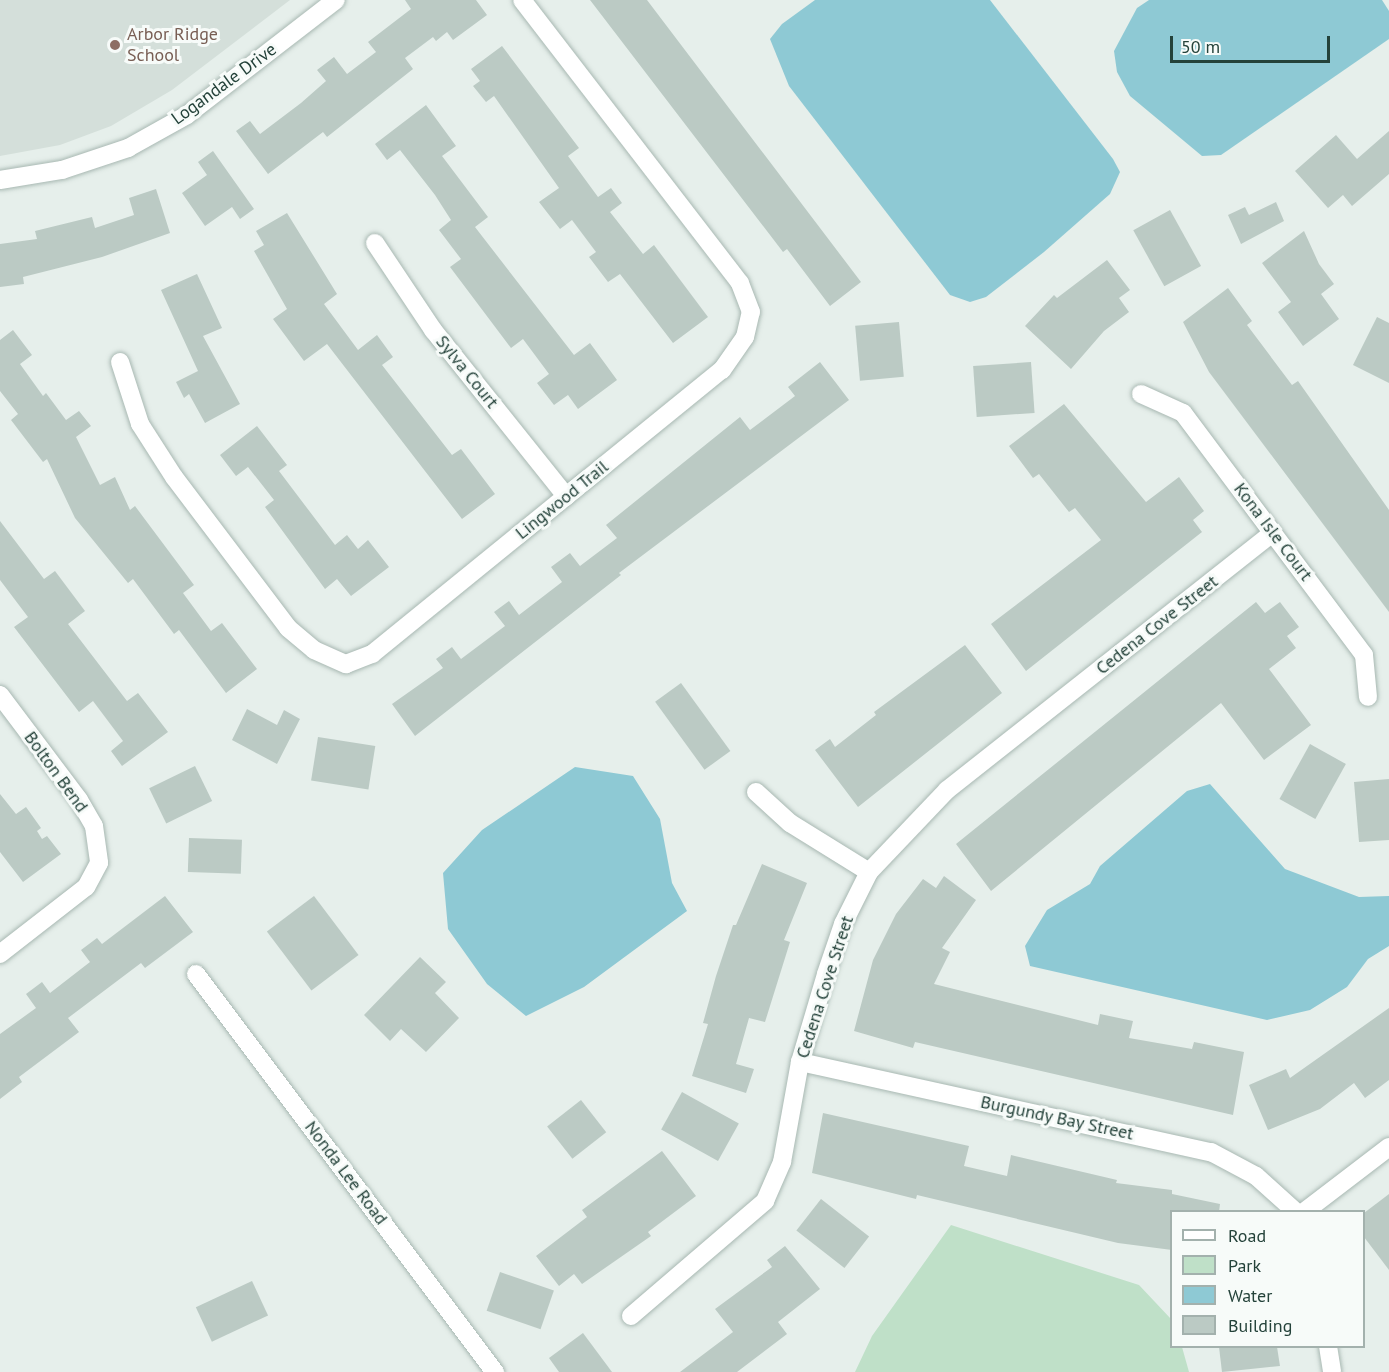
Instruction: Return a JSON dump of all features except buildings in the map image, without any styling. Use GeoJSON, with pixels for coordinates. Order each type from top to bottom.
{"type":"FeatureCollection","features":[{"type":"Feature","properties":{"kind":"street","name":"Logandale Drive"},"geometry":{"type":"LineString","coordinates":[[0,180],[62,170],[128,148],[187,116],[336,0]]}},
{"type":"Feature","properties":{"kind":"street","name":"Lingwood Trail"},"geometry":{"type":"LineString","coordinates":[[120,362],[140,424],[181,486],[288,628],[314,650],[346,664],[372,654],[722,370],[745,337],[751,312],[740,283],[522,0]]}},
{"type":"Feature","properties":{"kind":"street","name":"Sylva Court"},"geometry":{"type":"LineString","coordinates":[[375,243],[432,330],[566,496]]}},
{"type":"Feature","properties":{"kind":"street","name":"Kona Isle Court"},"geometry":{"type":"LineString","coordinates":[[1141,394],[1183,413],[1273,533],[1364,655],[1368,697]]}},
{"type":"Feature","properties":{"kind":"street","name":"Cedena Cove Street"},"geometry":{"type":"LineString","coordinates":[[631,1316],[765,1201],[782,1162],[801,1062],[843,924],[869,872],[947,790],[1273,533]]}},
{"type":"Feature","properties":{"kind":"street","name":"Bolton Bend"},"geometry":{"type":"LineString","coordinates":[[0,695],[84,808],[94,826],[99,863],[86,887],[0,954]]}},
{"type":"Feature","properties":{"kind":"street"},"geometry":{"type":"LineString","coordinates":[[756,792],[790,824],[869,872]]}},
{"type":"Feature","properties":{"kind":"street","name":"Nonda Lee Road"},"geometry":{"type":"LineString","coordinates":[[196,974],[495,1372]]}},
{"type":"Feature","properties":{"kind":"street","name":"Burgundy Bay Street"},"geometry":{"type":"LineString","coordinates":[[801,1062],[1211,1152],[1256,1176],[1294,1210]]}},
{"type":"Feature","properties":{"kind":"street"},"geometry":{"type":"LineString","coordinates":[[1307,1210],[1389,1147]]}},
{"type":"Feature","properties":{"kind":"street"},"geometry":{"type":"LineString","coordinates":[[1328,1348],[1332,1372]]}},
{"type":"Feature","properties":{"kind":"shaded area","name":"Arbor Ridge School"},"geometry":{"type":"Polygon","coordinates":[[[0,0],[290,0],[172,90],[111,126],[60,145],[0,156],[0,0]]]}},
{"type":"Feature","properties":{"kind":"green space"},"geometry":{"type":"Polygon","coordinates":[[[951,1225],[1139,1285],[1170,1318],[1170,1348],[1182,1348],[1189,1372],[855,1372],[872,1336],[951,1225]]]}},
{"type":"Feature","properties":{"kind":"water"},"geometry":{"type":"Polygon","coordinates":[[[815,0],[990,0],[1113,159],[1120,172],[1110,194],[1044,252],[986,297],[970,302],[950,295],[789,86],[770,39],[782,24],[815,0]]]}},
{"type":"Feature","properties":{"kind":"water"},"geometry":{"type":"Polygon","coordinates":[[[1149,0],[1382,0],[1389,11],[1389,39],[1221,155],[1202,156],[1130,96],[1117,72],[1114,51],[1137,8],[1149,0]]]}},
{"type":"Feature","properties":{"kind":"water"},"geometry":{"type":"Polygon","coordinates":[[[575,767],[633,776],[660,819],[672,883],[687,911],[584,987],[526,1016],[487,984],[448,929],[443,873],[482,830],[575,767]]]}},
{"type":"Feature","properties":{"kind":"water"},"geometry":{"type":"Polygon","coordinates":[[[1210,784],[1285,869],[1359,897],[1389,896],[1389,946],[1368,959],[1347,987],[1310,1010],[1267,1020],[1030,966],[1025,946],[1047,910],[1090,884],[1100,866],[1187,791],[1210,784]]]}},
{"type":"Feature","properties":{"kind":"place","name":"Arbor Ridge School"},"geometry":{"type":"Point","coordinates":[115,45]}}]}
